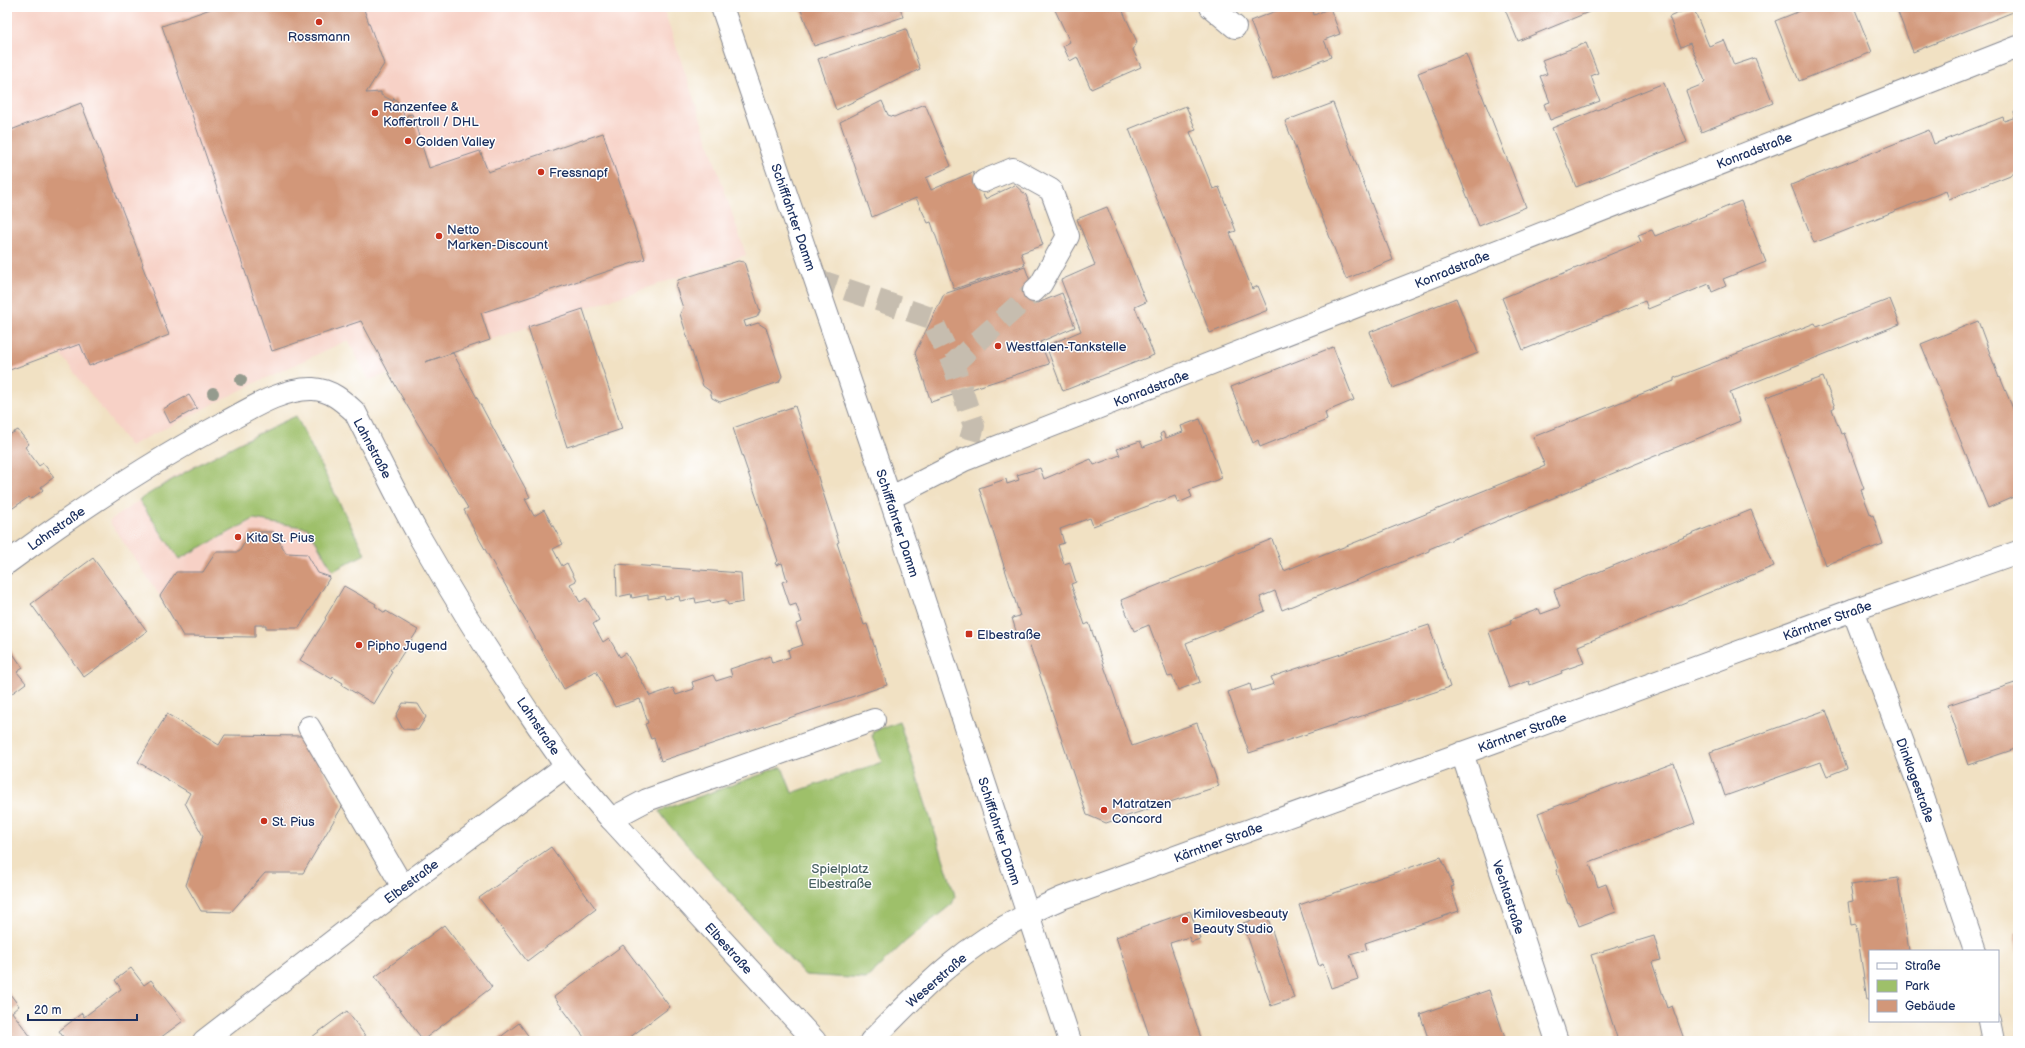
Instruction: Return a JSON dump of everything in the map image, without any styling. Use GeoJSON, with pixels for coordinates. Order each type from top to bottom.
{"type":"FeatureCollection","features":[{"type":"Feature","properties":{"kind":"street","name":"Schifffahrter Damm"},"geometry":{"type":"LineString","coordinates":[[722,7],[890,498],[1070,1041]]}},
{"type":"Feature","properties":{"kind":"street"},"geometry":{"type":"LineString","coordinates":[[1210,7],[1235,27]]}},
{"type":"Feature","properties":{"kind":"street","name":"Konradstraße"},"geometry":{"type":"LineString","coordinates":[[890,498],[964,460],[2018,47]]}},
{"type":"Feature","properties":{"kind":"street"},"geometry":{"type":"LineString","coordinates":[[984,181],[1014,169],[1051,190],[1068,236],[1041,284],[1034,291]]}},
{"type":"Feature","properties":{"kind":"street","name":"Lahnstraße"},"geometry":{"type":"LineString","coordinates":[[7,563],[62,523],[133,475],[247,411],[282,395],[299,390],[315,389],[339,397],[355,412],[419,536],[474,628],[535,722],[566,766]]}},
{"type":"Feature","properties":{"kind":"street","name":"Kärntner Straße"},"geometry":{"type":"LineString","coordinates":[[1028,913],[1062,898],[1853,610],[2018,552]]}},
{"type":"Feature","properties":{"kind":"street","name":"Dinklagestraße"},"geometry":{"type":"LineString","coordinates":[[1853,610],[1921,791],[1975,950]]}},
{"type":"Feature","properties":{"kind":"street"},"geometry":{"type":"LineString","coordinates":[[611,819],[647,800],[874,720]]}},
{"type":"Feature","properties":{"kind":"street"},"geometry":{"type":"LineString","coordinates":[[309,727],[403,887]]}},
{"type":"Feature","properties":{"kind":"street","name":"Vechtastraße"},"geometry":{"type":"LineString","coordinates":[[1462,753],[1557,1041]]}},
{"type":"Feature","properties":{"kind":"street","name":"Elbestraße"},"geometry":{"type":"LineString","coordinates":[[204,1041],[403,887],[566,766],[611,819],[815,1041]]}},
{"type":"Feature","properties":{"kind":"street","name":"Weserstraße"},"geometry":{"type":"LineString","coordinates":[[871,1041],[951,964],[1028,913]]}},
{"type":"Feature","properties":{"kind":"street"},"geometry":{"type":"LineString","coordinates":[[1989,1022],[1993,1041]]}},
{"type":"Feature","properties":{"kind":"shaded area"},"geometry":{"type":"Polygon","coordinates":[[[7,7],[663,7],[746,255],[369,380],[348,340],[251,385],[130,446],[61,355],[7,374],[7,7]]]}},
{"type":"Feature","properties":{"kind":"shaded area","name":"Kita St. Pius"},"geometry":{"type":"Polygon","coordinates":[[[296,416],[365,554],[333,571],[299,628],[266,628],[266,625],[256,625],[255,637],[183,636],[160,596],[109,521],[175,476],[255,434],[296,416]]]}},
{"type":"Feature","properties":{"kind":"green space"},"geometry":{"type":"Polygon","coordinates":[[[296,416],[365,554],[333,571],[308,528],[254,519],[179,559],[139,500],[216,455],[296,416]]]}},
{"type":"Feature","properties":{"kind":"green space","name":"Spielplatz Elbestraße"},"geometry":{"type":"Polygon","coordinates":[[[899,721],[955,897],[952,904],[906,941],[866,979],[805,975],[671,827],[659,811],[782,767],[792,793],[882,762],[872,736],[873,731],[899,721]]]}},
{"type":"Feature","properties":{"kind":"building"},"geometry":{"type":"Polygon","coordinates":[[[216,7],[363,7],[384,64],[366,93],[381,92],[381,95],[393,101],[394,98],[398,102],[403,111],[404,118],[408,116],[407,115],[412,114],[429,168],[480,151],[488,172],[603,133],[645,259],[481,313],[490,340],[425,362],[453,353],[530,497],[525,499],[534,516],[544,510],[563,544],[553,549],[562,566],[567,563],[576,581],[570,584],[580,602],[586,598],[599,620],[593,624],[603,642],[609,638],[620,657],[626,653],[650,696],[673,688],[676,695],[694,689],[692,682],[713,675],[716,681],[732,676],[730,669],[770,656],[772,663],[790,657],[788,650],[803,645],[796,624],[802,622],[796,604],[790,606],[782,582],[787,580],[782,563],[776,565],[775,563],[778,561],[733,428],[795,406],[864,625],[867,624],[887,685],[661,761],[654,738],[651,739],[645,724],[648,723],[640,699],[615,707],[596,671],[564,689],[473,528],[464,510],[468,508],[399,392],[361,321],[272,351],[162,26],[216,7]]]}},
{"type":"Feature","properties":{"kind":"building"},"geometry":{"type":"Polygon","coordinates":[[[800,7],[900,7],[903,17],[814,46],[800,7]]]}},
{"type":"Feature","properties":{"kind":"building"},"geometry":{"type":"Polygon","coordinates":[[[1063,7],[1121,7],[1137,42],[1133,50],[1141,67],[1091,89],[1077,57],[1070,61],[1063,46],[1070,42],[1055,10],[1063,7]]]}},
{"type":"Feature","properties":{"kind":"building"},"geometry":{"type":"Polygon","coordinates":[[[1286,7],[1312,7],[1314,15],[1330,8],[1340,34],[1324,40],[1331,57],[1273,79],[1250,21],[1286,7]]]}},
{"type":"Feature","properties":{"kind":"building"},"geometry":{"type":"Polygon","coordinates":[[[1504,7],[1601,7],[1518,41],[1504,7]]]}},
{"type":"Feature","properties":{"kind":"building"},"geometry":{"type":"Polygon","coordinates":[[[1693,7],[1709,46],[1724,40],[1734,65],[1755,58],[1773,103],[1701,132],[1686,91],[1701,85],[1705,81],[1690,43],[1681,47],[1669,17],[1693,7]]]}},
{"type":"Feature","properties":{"kind":"building"},"geometry":{"type":"Polygon","coordinates":[[[1810,7],[1854,7],[1872,52],[1799,81],[1775,21],[1810,7]]]}},
{"type":"Feature","properties":{"kind":"building"},"geometry":{"type":"Polygon","coordinates":[[[1896,7],[2018,7],[2018,10],[1913,52],[1896,7]]]}},
{"type":"Feature","properties":{"kind":"building"},"geometry":{"type":"Polygon","coordinates":[[[906,29],[920,69],[836,110],[818,59],[906,29]]]}},
{"type":"Feature","properties":{"kind":"building"},"geometry":{"type":"Polygon","coordinates":[[[1586,43],[1598,73],[1591,76],[1600,101],[1550,120],[1544,104],[1550,102],[1540,76],[1547,74],[1542,60],[1586,43]]]}},
{"type":"Feature","properties":{"kind":"building"},"geometry":{"type":"Polygon","coordinates":[[[1466,54],[1526,207],[1479,226],[1418,73],[1466,54]]]}},
{"type":"Feature","properties":{"kind":"building"},"geometry":{"type":"Polygon","coordinates":[[[1664,83],[1687,142],[1576,187],[1552,128],[1664,83]]]}},
{"type":"Feature","properties":{"kind":"building"},"geometry":{"type":"Polygon","coordinates":[[[882,101],[888,115],[894,117],[925,104],[951,166],[926,178],[931,190],[973,172],[985,199],[1015,185],[1026,195],[1043,245],[1021,253],[1025,265],[954,289],[931,222],[928,223],[916,198],[872,217],[840,122],[882,101]]]}},
{"type":"Feature","properties":{"kind":"building"},"geometry":{"type":"Polygon","coordinates":[[[81,103],[169,335],[89,366],[80,344],[7,371],[7,119],[11,130],[81,103]]]}},
{"type":"Feature","properties":{"kind":"building"},"geometry":{"type":"Polygon","coordinates":[[[1333,103],[1393,260],[1346,279],[1285,121],[1333,103]]]}},
{"type":"Feature","properties":{"kind":"building"},"geometry":{"type":"Polygon","coordinates":[[[1186,106],[1196,130],[1190,132],[1213,189],[1219,187],[1236,231],[1230,233],[1252,289],[1258,286],[1268,310],[1210,333],[1129,129],[1186,106]]]}},
{"type":"Feature","properties":{"kind":"building"},"geometry":{"type":"Polygon","coordinates":[[[2018,111],[2018,172],[1949,199],[1946,191],[1814,243],[1791,185],[1929,130],[1934,144],[2003,117],[2004,121],[2016,117],[2014,112],[2018,111]]]}},
{"type":"Feature","properties":{"kind":"building"},"geometry":{"type":"Polygon","coordinates":[[[1741,201],[1766,262],[1723,279],[1726,286],[1712,292],[1709,284],[1648,309],[1645,301],[1523,350],[1502,298],[1641,242],[1638,235],[1652,230],[1655,236],[1741,201]]]}},
{"type":"Feature","properties":{"kind":"building"},"geometry":{"type":"Polygon","coordinates":[[[1107,207],[1146,302],[1135,307],[1154,355],[1063,391],[1046,346],[1081,331],[1061,280],[1095,265],[1077,219],[1107,207]]]}},
{"type":"Feature","properties":{"kind":"building"},"geometry":{"type":"Polygon","coordinates":[[[738,261],[744,262],[760,311],[757,317],[744,321],[746,327],[758,323],[766,328],[782,376],[779,382],[720,402],[712,398],[710,391],[703,386],[680,314],[683,308],[676,287],[678,280],[738,261]]]}},
{"type":"Feature","properties":{"kind":"building"},"geometry":{"type":"Polygon","coordinates":[[[1025,267],[1038,303],[1062,293],[1075,327],[1040,342],[1049,364],[931,402],[915,353],[944,294],[1025,267]]]}},
{"type":"Feature","properties":{"kind":"building"},"geometry":{"type":"Polygon","coordinates":[[[1456,298],[1478,353],[1393,388],[1370,332],[1456,298]]]}},
{"type":"Feature","properties":{"kind":"building"},"geometry":{"type":"Polygon","coordinates":[[[1890,299],[1900,324],[1730,392],[1740,421],[1429,549],[1429,551],[1282,610],[1275,591],[1260,597],[1265,611],[1186,643],[1200,682],[1178,690],[1172,676],[1168,677],[1149,625],[1134,631],[1121,600],[1272,539],[1284,571],[1545,466],[1533,437],[1674,381],[1674,378],[1815,323],[1817,327],[1890,299]]]}},
{"type":"Feature","properties":{"kind":"building"},"geometry":{"type":"Polygon","coordinates":[[[583,309],[622,429],[567,447],[528,327],[583,309]]]}},
{"type":"Feature","properties":{"kind":"building"},"geometry":{"type":"Polygon","coordinates":[[[1978,321],[1999,378],[2000,377],[2018,421],[2018,495],[1988,508],[1921,344],[1978,321]]]}},
{"type":"Feature","properties":{"kind":"building"},"geometry":{"type":"Polygon","coordinates":[[[1333,347],[1354,400],[1325,412],[1327,420],[1260,447],[1258,440],[1253,443],[1231,387],[1333,347]]]}},
{"type":"Feature","properties":{"kind":"building"},"geometry":{"type":"Polygon","coordinates":[[[1823,377],[1835,407],[1832,409],[1841,434],[1844,433],[1864,489],[1861,490],[1871,516],[1873,515],[1883,544],[1825,565],[1766,397],[1823,377]]]}},
{"type":"Feature","properties":{"kind":"building"},"geometry":{"type":"Polygon","coordinates":[[[189,395],[197,408],[170,423],[163,409],[189,395]]]}},
{"type":"Feature","properties":{"kind":"building"},"geometry":{"type":"Polygon","coordinates":[[[1200,419],[1222,478],[1189,490],[1192,497],[1178,503],[1175,496],[1093,526],[1090,518],[1060,529],[1064,543],[1058,545],[1064,564],[1070,562],[1076,582],[1071,584],[1085,625],[1089,623],[1132,746],[1197,723],[1219,786],[1106,823],[1087,815],[1025,631],[1017,634],[1012,618],[1020,616],[979,488],[1006,479],[1007,484],[1019,480],[1017,475],[1040,468],[1044,479],[1091,459],[1094,465],[1120,455],[1117,449],[1140,441],[1143,447],[1162,440],[1160,434],[1163,432],[1166,438],[1183,432],[1181,426],[1200,419]]]}},
{"type":"Feature","properties":{"kind":"building"},"geometry":{"type":"Polygon","coordinates":[[[18,430],[29,444],[25,447],[39,466],[43,463],[54,477],[41,487],[43,490],[31,499],[29,497],[10,510],[7,506],[7,436],[18,430]]]}},
{"type":"Feature","properties":{"kind":"building"},"geometry":{"type":"Polygon","coordinates":[[[1751,510],[1774,566],[1578,646],[1584,663],[1561,671],[1562,673],[1530,685],[1529,681],[1509,688],[1489,632],[1511,624],[1510,620],[1539,609],[1541,614],[1560,607],[1554,590],[1751,510]]]}},
{"type":"Feature","properties":{"kind":"building"},"geometry":{"type":"Polygon","coordinates":[[[251,532],[274,532],[286,553],[307,554],[318,573],[330,577],[299,628],[266,628],[266,625],[255,625],[255,637],[183,636],[160,596],[176,572],[203,572],[216,552],[239,552],[251,532]]]}},
{"type":"Feature","properties":{"kind":"building"},"geometry":{"type":"Polygon","coordinates":[[[93,558],[147,631],[84,677],[31,604],[93,558]]]}},
{"type":"Feature","properties":{"kind":"building"},"geometry":{"type":"Polygon","coordinates":[[[616,564],[741,573],[743,602],[728,605],[726,600],[711,603],[710,600],[696,603],[695,598],[680,601],[679,596],[665,599],[664,596],[648,599],[648,595],[632,598],[631,594],[617,597],[616,564]]]}},
{"type":"Feature","properties":{"kind":"building","name":"Pipho Jugend"},"geometry":{"type":"Polygon","coordinates":[[[344,586],[376,604],[375,606],[385,613],[386,611],[418,630],[391,671],[393,672],[374,704],[342,685],[343,683],[333,677],[332,679],[300,660],[326,619],[325,618],[344,586]]]}},
{"type":"Feature","properties":{"kind":"building"},"geometry":{"type":"Polygon","coordinates":[[[1429,625],[1450,687],[1249,753],[1228,692],[1250,684],[1252,691],[1274,684],[1271,677],[1429,625]]]}},
{"type":"Feature","properties":{"kind":"building"},"geometry":{"type":"Polygon","coordinates":[[[7,645],[23,668],[17,672],[26,683],[7,697],[7,645]]]}},
{"type":"Feature","properties":{"kind":"building"},"geometry":{"type":"Polygon","coordinates":[[[2018,682],[2018,748],[1968,765],[1948,705],[2018,682]]]}},
{"type":"Feature","properties":{"kind":"building"},"geometry":{"type":"Polygon","coordinates":[[[403,703],[418,704],[426,717],[418,730],[403,729],[396,716],[403,703]]]}},
{"type":"Feature","properties":{"kind":"building"},"geometry":{"type":"Polygon","coordinates":[[[1826,710],[1847,768],[1827,776],[1821,762],[1725,796],[1710,752],[1826,710]]]}},
{"type":"Feature","properties":{"kind":"building","name":"St. Pius"},"geometry":{"type":"Polygon","coordinates":[[[167,714],[219,745],[225,735],[304,736],[343,805],[303,873],[265,873],[231,912],[201,911],[186,885],[203,836],[185,803],[190,793],[138,762],[167,714]]]}},
{"type":"Feature","properties":{"kind":"building"},"geometry":{"type":"Polygon","coordinates":[[[1674,763],[1695,823],[1589,862],[1598,887],[1606,884],[1616,912],[1579,926],[1570,903],[1568,904],[1556,870],[1558,869],[1538,813],[1674,763]]]}},
{"type":"Feature","properties":{"kind":"building"},"geometry":{"type":"Polygon","coordinates":[[[551,847],[596,909],[527,961],[479,898],[551,847]]]}},
{"type":"Feature","properties":{"kind":"building"},"geometry":{"type":"Polygon","coordinates":[[[1441,857],[1454,886],[1451,887],[1459,911],[1365,943],[1367,950],[1350,955],[1358,979],[1331,988],[1323,964],[1319,966],[1299,905],[1441,857]]]}},
{"type":"Feature","properties":{"kind":"building"},"geometry":{"type":"Polygon","coordinates":[[[1898,878],[1909,950],[1869,950],[1869,1000],[1867,1000],[1856,924],[1851,925],[1848,902],[1853,901],[1850,885],[1898,878]]]}},
{"type":"Feature","properties":{"kind":"building"},"geometry":{"type":"Polygon","coordinates":[[[1190,911],[1200,939],[1191,942],[1189,937],[1170,943],[1202,1041],[1151,1041],[1116,937],[1190,911]]]}},
{"type":"Feature","properties":{"kind":"building"},"geometry":{"type":"Polygon","coordinates":[[[1267,915],[1294,998],[1271,1006],[1243,923],[1267,915]]]}},
{"type":"Feature","properties":{"kind":"building"},"geometry":{"type":"Polygon","coordinates":[[[444,925],[492,987],[423,1040],[375,977],[444,925]]]}},
{"type":"Feature","properties":{"kind":"building"},"geometry":{"type":"Polygon","coordinates":[[[2018,932],[2018,952],[2017,952],[2014,933],[2018,932]]]}},
{"type":"Feature","properties":{"kind":"building"},"geometry":{"type":"Polygon","coordinates":[[[1654,936],[1661,960],[1652,962],[1667,1008],[1672,1006],[1684,1039],[1679,1041],[1618,1041],[1591,955],[1654,936]]]}},
{"type":"Feature","properties":{"kind":"building"},"geometry":{"type":"Polygon","coordinates":[[[623,945],[670,1007],[625,1041],[587,1041],[554,997],[623,945]]]}},
{"type":"Feature","properties":{"kind":"building"},"geometry":{"type":"Polygon","coordinates":[[[131,968],[144,985],[151,980],[183,1021],[156,1041],[66,1041],[59,1031],[82,1013],[84,1017],[121,989],[115,980],[131,968]]]}},
{"type":"Feature","properties":{"kind":"building"},"geometry":{"type":"Polygon","coordinates":[[[7,990],[19,1006],[12,1012],[34,1041],[7,1041],[7,990]]]}},
{"type":"Feature","properties":{"kind":"building"},"geometry":{"type":"Polygon","coordinates":[[[1489,990],[1506,1041],[1429,1041],[1420,1014],[1489,990]]]}},
{"type":"Feature","properties":{"kind":"building"},"geometry":{"type":"Polygon","coordinates":[[[347,1011],[369,1041],[307,1041],[316,1034],[347,1011]]]}},
{"type":"Feature","properties":{"kind":"building"},"geometry":{"type":"Polygon","coordinates":[[[519,1023],[532,1041],[495,1041],[519,1023]]]}},
{"type":"Feature","properties":{"kind":"tunnel"},"geometry":{"type":"LineString","coordinates":[[815,279],[931,318],[953,364],[974,426],[964,460]]}},
{"type":"Feature","properties":{"kind":"tunnel"},"geometry":{"type":"LineString","coordinates":[[953,364],[1034,291]]}},
{"type":"Feature","properties":{"kind":"place","name":"Rossmann"},"geometry":{"type":"Point","coordinates":[319,22]}},
{"type":"Feature","properties":{"kind":"place","name":"Ranzenfee & Koffertroll / DHL"},"geometry":{"type":"Point","coordinates":[375,113]}},
{"type":"Feature","properties":{"kind":"place","name":"Golden Valley"},"geometry":{"type":"Point","coordinates":[408,141]}},
{"type":"Feature","properties":{"kind":"place","name":"Fressnapf"},"geometry":{"type":"Point","coordinates":[541,172]}},
{"type":"Feature","properties":{"kind":"place","name":"Netto Marken-Discount"},"geometry":{"type":"Point","coordinates":[439,236]}},
{"type":"Feature","properties":{"kind":"place","name":"Westfalen-Tankstelle"},"geometry":{"type":"Point","coordinates":[998,346]}},
{"type":"Feature","properties":{"kind":"place","name":"Kita St. Pius"},"geometry":{"type":"Point","coordinates":[238,537]}},
{"type":"Feature","properties":{"kind":"place","name":"Elbestraße"},"geometry":{"type":"Point","coordinates":[969,634]}},
{"type":"Feature","properties":{"kind":"place","name":"Pipho Jugend"},"geometry":{"type":"Point","coordinates":[359,645]}},
{"type":"Feature","properties":{"kind":"place","name":"Matratzen Concord"},"geometry":{"type":"Point","coordinates":[1104,810]}},
{"type":"Feature","properties":{"kind":"place","name":"St. Pius"},"geometry":{"type":"Point","coordinates":[264,821]}},
{"type":"Feature","properties":{"kind":"place","name":"Kimilovesbeauty Beauty Studio"},"geometry":{"type":"Point","coordinates":[1185,920]}}]}
